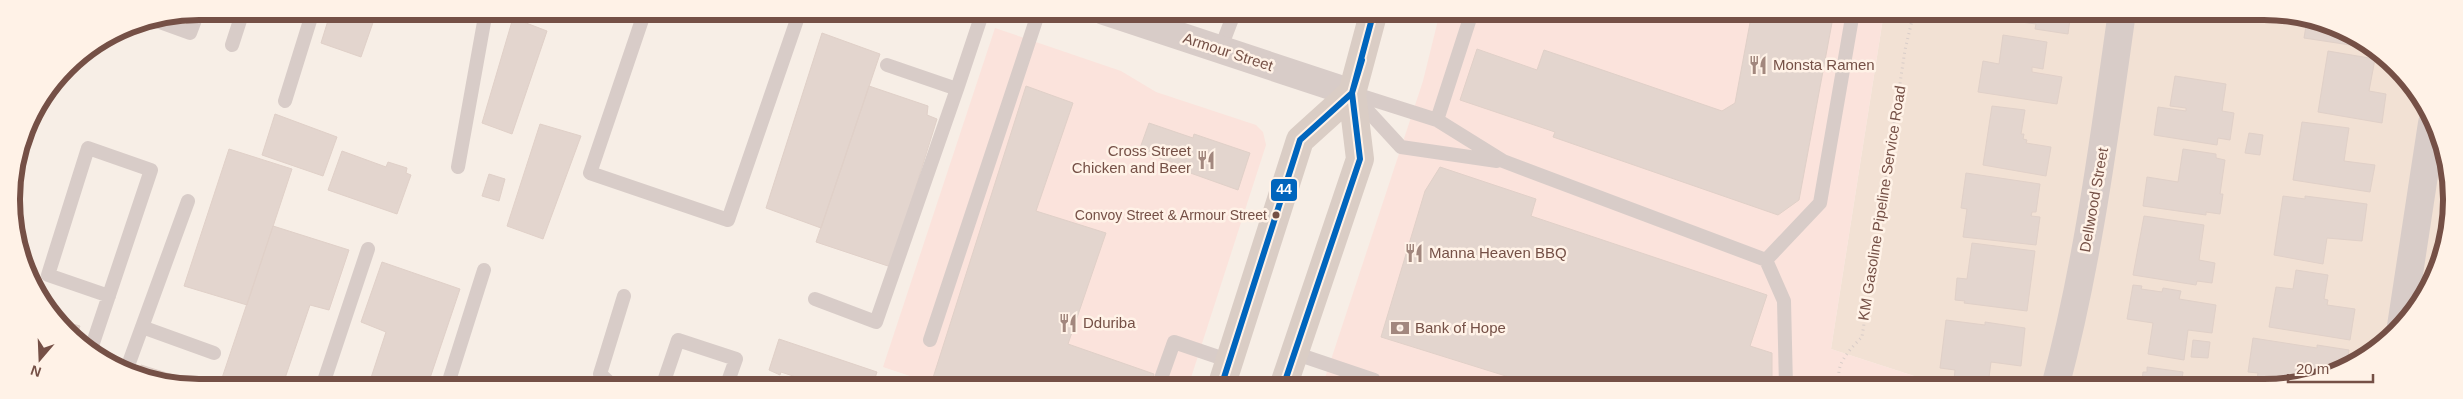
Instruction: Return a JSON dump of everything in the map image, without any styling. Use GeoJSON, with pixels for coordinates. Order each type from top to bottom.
{"type":"FeatureCollection","features":[{"type":"Feature","properties":{"kind":"main road"},"geometry":{"type":"LineString","coordinates":[[1286,379],[1360,159],[1352,93],[1372,20]]}},
{"type":"Feature","properties":{"kind":"main road"},"geometry":{"type":"LineString","coordinates":[[1224,379],[1300,140],[1352,93]]}},
{"type":"Feature","properties":{"kind":"street","name":"Armour Street"},"geometry":{"type":"LineString","coordinates":[[1131,20],[1352,93]]}},
{"type":"Feature","properties":{"kind":"street","name":"Dellwood Street"},"geometry":{"type":"LineString","coordinates":[[2057,379],[2070,333],[2096,197],[2121,20]]}},
{"type":"Feature","properties":{"kind":"street"},"geometry":{"type":"LineString","coordinates":[[2403,312],[2430,134]]}},
{"type":"Feature","properties":{"kind":"lane"},"geometry":{"type":"LineString","coordinates":[[163,23],[190,32],[195,20]]}},
{"type":"Feature","properties":{"kind":"lane"},"geometry":{"type":"LineString","coordinates":[[232,45],[240,20]]}},
{"type":"Feature","properties":{"kind":"lane"},"geometry":{"type":"LineString","coordinates":[[285,102],[310,20]]}},
{"type":"Feature","properties":{"kind":"lane"},"geometry":{"type":"LineString","coordinates":[[458,167],[484,20]]}},
{"type":"Feature","properties":{"kind":"lane"},"geometry":{"type":"LineString","coordinates":[[642,20],[590,173],[728,220],[797,20]]}},
{"type":"Feature","properties":{"kind":"lane"},"geometry":{"type":"LineString","coordinates":[[815,299],[876,322],[980,20]]}},
{"type":"Feature","properties":{"kind":"lane"},"geometry":{"type":"LineString","coordinates":[[930,340],[1036,20]]}},
{"type":"Feature","properties":{"kind":"lane"},"geometry":{"type":"LineString","coordinates":[[1220,50],[1232,20]]}},
{"type":"Feature","properties":{"kind":"lane"},"geometry":{"type":"LineString","coordinates":[[1437,120],[1469,20]]}},
{"type":"Feature","properties":{"kind":"lane"},"geometry":{"type":"LineString","coordinates":[[1766,260],[1820,203],[1852,20]]}},
{"type":"Feature","properties":{"kind":"lane"},"geometry":{"type":"LineString","coordinates":[[887,65],[957,90]]}},
{"type":"Feature","properties":{"kind":"lane"},"geometry":{"type":"LineString","coordinates":[[1352,93],[1437,120],[1503,161],[1766,260],[1784,301],[1786,379]]}},
{"type":"Feature","properties":{"kind":"lane"},"geometry":{"type":"LineString","coordinates":[[1352,93],[1401,147],[1503,161]]}},
{"type":"Feature","properties":{"kind":"lane"},"geometry":{"type":"LineString","coordinates":[[93,344],[151,170],[88,148],[48,275],[109,296]]}},
{"type":"Feature","properties":{"kind":"lane"},"geometry":{"type":"LineString","coordinates":[[129,364],[188,201]]}},
{"type":"Feature","properties":{"kind":"lane"},"geometry":{"type":"LineString","coordinates":[[325,379],[368,249]]}},
{"type":"Feature","properties":{"kind":"lane"},"geometry":{"type":"LineString","coordinates":[[450,379],[484,270]]}},
{"type":"Feature","properties":{"kind":"lane"},"geometry":{"type":"LineString","coordinates":[[605,379],[600,374],[624,296]]}},
{"type":"Feature","properties":{"kind":"lane"},"geometry":{"type":"LineString","coordinates":[[142,327],[214,353]]}},
{"type":"Feature","properties":{"kind":"lane"},"geometry":{"type":"LineString","coordinates":[[665,379],[678,340],[736,359],[729,379]]}},
{"type":"Feature","properties":{"kind":"lane"},"geometry":{"type":"LineString","coordinates":[[1161,379],[1174,342],[1230,361]]}},
{"type":"Feature","properties":{"kind":"lane"},"geometry":{"type":"LineString","coordinates":[[1294,353],[1371,379]]}},
{"type":"Feature","properties":{"kind":"path","name":"KM Gasoline Pipeline Service Road"},"geometry":{"type":"LineString","coordinates":[[1840,379],[1840,364],[1862,337],[1905,50],[1912,20]]}},
{"type":"Feature","properties":{"kind":"shaded area"},"geometry":{"type":"Polygon","coordinates":[[[1438,20],[1883,20],[1831,349],[1923,379],[1325,379],[1423,81],[1438,20]]]}},
{"type":"Feature","properties":{"kind":"shaded area"},"geometry":{"type":"Polygon","coordinates":[[[1883,20],[2275,20],[2299,23],[2332,34],[2353,44],[2382,65],[2413,100],[2429,131],[2437,153],[2443,188],[2440,235],[2429,268],[2419,289],[2406,309],[2373,342],[2343,360],[2310,373],[2275,379],[1923,379],[1831,349],[1883,20]]]}},
{"type":"Feature","properties":{"kind":"shaded area"},"geometry":{"type":"Polygon","coordinates":[[[995,28],[1121,71],[1156,92],[1256,125],[1263,132],[1266,145],[1191,379],[919,379],[883,367],[995,28]]]}},
{"type":"Feature","properties":{"kind":"building"},"geometry":{"type":"Polygon","coordinates":[[[328,20],[374,20],[361,57],[321,43],[328,20]]]}},
{"type":"Feature","properties":{"kind":"building"},"geometry":{"type":"Polygon","coordinates":[[[512,20],[518,20],[547,31],[512,134],[482,123],[512,20]]]}},
{"type":"Feature","properties":{"kind":"building"},"geometry":{"type":"Polygon","coordinates":[[[1751,20],[1833,20],[1799,200],[1778,215],[1553,137],[1555,132],[1460,100],[1477,49],[1537,70],[1544,50],[1722,111],[1735,103],[1751,20]]]}},
{"type":"Feature","properties":{"kind":"building"},"geometry":{"type":"Polygon","coordinates":[[[2005,20],[2070,20],[2068,34],[2035,29],[2036,24],[2005,20]]]}},
{"type":"Feature","properties":{"kind":"building"},"geometry":{"type":"Polygon","coordinates":[[[2306,25],[2332,34],[2356,46],[2304,38],[2306,25]]]}},
{"type":"Feature","properties":{"kind":"building"},"geometry":{"type":"Polygon","coordinates":[[[822,33],[880,54],[821,228],[766,208],[822,33]]]}},
{"type":"Feature","properties":{"kind":"building"},"geometry":{"type":"Polygon","coordinates":[[[2003,35],[2047,42],[2043,69],[2032,67],[2032,72],[2062,77],[2057,104],[1978,92],[1983,61],[1999,64],[2003,35]]]}},
{"type":"Feature","properties":{"kind":"building"},"geometry":{"type":"Polygon","coordinates":[[[2328,51],[2375,59],[2369,91],[2386,94],[2382,123],[2318,112],[2328,51]]]}},
{"type":"Feature","properties":{"kind":"building"},"geometry":{"type":"Polygon","coordinates":[[[2175,76],[2226,84],[2222,111],[2234,113],[2230,140],[2218,138],[2217,145],[2154,135],[2158,107],[2186,111],[2186,108],[2170,106],[2175,76]]]}},
{"type":"Feature","properties":{"kind":"building"},"geometry":{"type":"Polygon","coordinates":[[[869,86],[928,106],[927,115],[937,119],[891,267],[816,242],[869,86]]]}},
{"type":"Feature","properties":{"kind":"building"},"geometry":{"type":"Polygon","coordinates":[[[1026,86],[1073,103],[1036,211],[1106,233],[1068,344],[1154,374],[1152,379],[933,379],[1026,86]]]}},
{"type":"Feature","properties":{"kind":"building"},"geometry":{"type":"Polygon","coordinates":[[[1992,106],[2025,110],[2021,134],[2024,134],[2023,139],[2027,140],[2026,143],[2051,147],[2046,176],[1983,165],[1992,106]]]}},
{"type":"Feature","properties":{"kind":"building"},"geometry":{"type":"Polygon","coordinates":[[[275,114],[337,137],[323,176],[262,155],[275,114]]]}},
{"type":"Feature","properties":{"kind":"building"},"geometry":{"type":"Polygon","coordinates":[[[2302,122],[2349,128],[2344,161],[2375,165],[2370,192],[2293,180],[2302,122]]]}},
{"type":"Feature","properties":{"kind":"building","name":"Cross Street Chicken and Beer"},"geometry":{"type":"Polygon","coordinates":[[[1149,123],[1193,138],[1194,134],[1250,153],[1238,190],[1182,170],[1183,166],[1139,151],[1149,123]]]}},
{"type":"Feature","properties":{"kind":"building"},"geometry":{"type":"Polygon","coordinates":[[[540,124],[581,136],[543,239],[507,226],[540,124]]]}},
{"type":"Feature","properties":{"kind":"building"},"geometry":{"type":"Polygon","coordinates":[[[2249,133],[2263,135],[2260,155],[2245,153],[2249,133]]]}},
{"type":"Feature","properties":{"kind":"building"},"geometry":{"type":"Polygon","coordinates":[[[229,149],[292,169],[247,305],[184,286],[229,149]]]}},
{"type":"Feature","properties":{"kind":"building"},"geometry":{"type":"Polygon","coordinates":[[[2183,149],[2216,154],[2216,158],[2225,160],[2220,194],[2223,194],[2220,214],[2206,212],[2206,215],[2143,206],[2147,177],[2178,182],[2183,149]]]}},
{"type":"Feature","properties":{"kind":"building"},"geometry":{"type":"Polygon","coordinates":[[[342,151],[386,167],[388,162],[407,168],[406,173],[411,175],[397,214],[328,190],[342,151]]]}},
{"type":"Feature","properties":{"kind":"building"},"geometry":{"type":"Polygon","coordinates":[[[1440,167],[1536,199],[1531,216],[1767,295],[1750,346],[1772,353],[1772,379],[1515,379],[1381,337],[1425,191],[1440,167]]]}},
{"type":"Feature","properties":{"kind":"building"},"geometry":{"type":"Polygon","coordinates":[[[1966,173],[2040,184],[2036,212],[2032,212],[2031,216],[2040,217],[2036,245],[1963,237],[1967,209],[1961,208],[1966,173]]]}},
{"type":"Feature","properties":{"kind":"building"},"geometry":{"type":"Polygon","coordinates":[[[489,174],[505,179],[499,201],[482,196],[489,174]]]}},
{"type":"Feature","properties":{"kind":"building"},"geometry":{"type":"Polygon","coordinates":[[[2283,196],[2305,199],[2305,196],[2367,204],[2362,241],[2327,238],[2323,264],[2274,255],[2283,196]]]}},
{"type":"Feature","properties":{"kind":"building"},"geometry":{"type":"Polygon","coordinates":[[[2144,216],[2204,225],[2199,260],[2215,263],[2212,283],[2197,281],[2196,285],[2133,275],[2144,216]]]}},
{"type":"Feature","properties":{"kind":"building"},"geometry":{"type":"Polygon","coordinates":[[[273,226],[349,250],[329,310],[310,305],[285,379],[222,379],[273,226]]]}},
{"type":"Feature","properties":{"kind":"building"},"geometry":{"type":"Polygon","coordinates":[[[1972,243],[2035,251],[2027,311],[1964,303],[1965,301],[1955,300],[1957,278],[1967,279],[1972,243]]]}},
{"type":"Feature","properties":{"kind":"building"},"geometry":{"type":"Polygon","coordinates":[[[382,262],[460,289],[430,379],[371,379],[386,332],[361,322],[382,262]]]}},
{"type":"Feature","properties":{"kind":"building"},"geometry":{"type":"Polygon","coordinates":[[[2296,270],[2328,275],[2324,299],[2328,300],[2327,305],[2355,309],[2350,340],[2269,327],[2276,287],[2293,289],[2296,270]]]}},
{"type":"Feature","properties":{"kind":"building"},"geometry":{"type":"Polygon","coordinates":[[[2133,285],[2142,286],[2141,289],[2162,292],[2163,288],[2181,291],[2179,299],[2216,305],[2212,333],[2188,330],[2184,360],[2148,354],[2153,323],[2127,319],[2133,285]]]}},
{"type":"Feature","properties":{"kind":"building"},"geometry":{"type":"Polygon","coordinates":[[[1946,320],[1985,325],[1985,322],[2025,328],[2021,366],[1991,362],[1989,379],[1954,379],[1955,370],[1940,368],[1946,320]]]}},
{"type":"Feature","properties":{"kind":"building"},"geometry":{"type":"Polygon","coordinates":[[[70,323],[80,326],[78,331],[70,323]]]}},
{"type":"Feature","properties":{"kind":"building"},"geometry":{"type":"Polygon","coordinates":[[[2253,338],[2317,348],[2317,345],[2349,350],[2348,358],[2299,376],[2257,379],[2258,373],[2248,372],[2253,338]]]}},
{"type":"Feature","properties":{"kind":"building"},"geometry":{"type":"Polygon","coordinates":[[[779,339],[877,372],[875,379],[802,379],[781,372],[780,375],[769,370],[779,339]]]}},
{"type":"Feature","properties":{"kind":"building"},"geometry":{"type":"Polygon","coordinates":[[[2193,340],[2210,342],[2208,358],[2191,357],[2193,340]]]}},
{"type":"Feature","properties":{"kind":"building"},"geometry":{"type":"Polygon","coordinates":[[[141,365],[184,378],[164,376],[140,368],[141,365]]]}},
{"type":"Feature","properties":{"kind":"building"},"geometry":{"type":"Polygon","coordinates":[[[2147,367],[2183,372],[2182,379],[2142,379],[2143,372],[2147,372],[2147,367]]]}},
{"type":"Feature","properties":{"kind":"transit line","name":"44"},"geometry":{"type":"LineString","coordinates":[[1224,379],[1300,140],[1352,93],[1372,20]]}},
{"type":"Feature","properties":{"kind":"transit line","name":"44"},"geometry":{"type":"LineString","coordinates":[[1286,379],[1360,159],[1352,93],[1362,60]]}},
{"type":"Feature","properties":{"kind":"place","name":"Monsta Ramen"},"geometry":{"type":"Point","coordinates":[1758,65]}},
{"type":"Feature","properties":{"kind":"place","name":"Cross Street Chicken and Beer"},"geometry":{"type":"Point","coordinates":[1206,160]}},
{"type":"Feature","properties":{"kind":"place","name":"Convoy Street & Armour Street"},"geometry":{"type":"Point","coordinates":[1276,215]}},
{"type":"Feature","properties":{"kind":"place","name":"Manna Heaven BBQ"},"geometry":{"type":"Point","coordinates":[1414,253]}},
{"type":"Feature","properties":{"kind":"place","name":"Dduriba"},"geometry":{"type":"Point","coordinates":[1068,323]}},
{"type":"Feature","properties":{"kind":"place","name":"Bank of Hope"},"geometry":{"type":"Point","coordinates":[1400,328]}}]}
